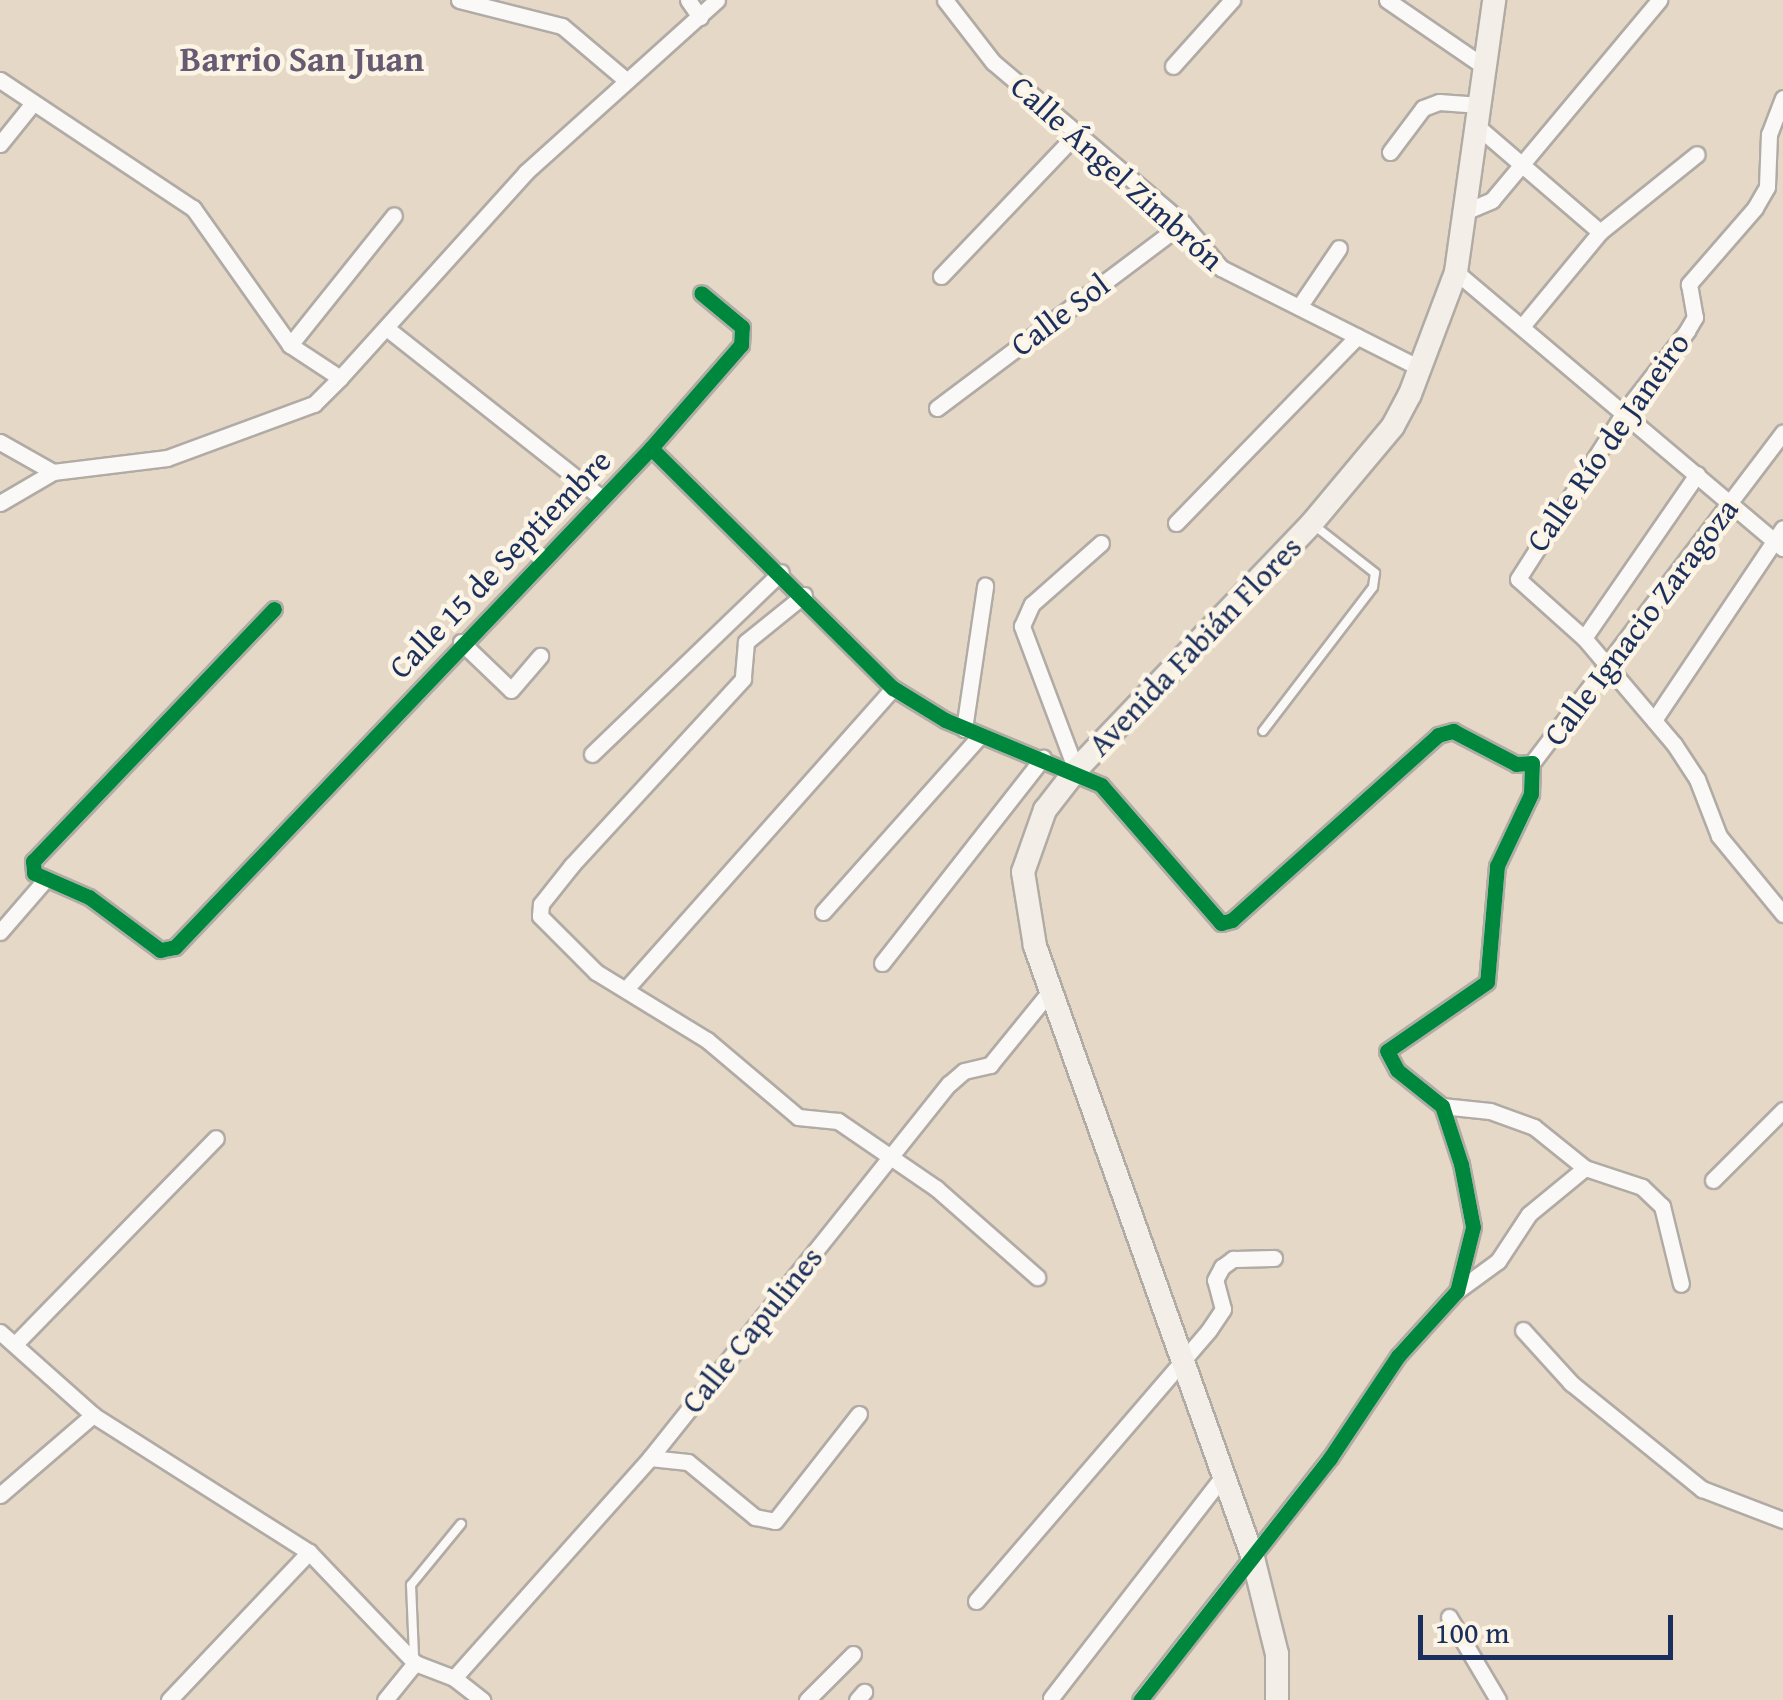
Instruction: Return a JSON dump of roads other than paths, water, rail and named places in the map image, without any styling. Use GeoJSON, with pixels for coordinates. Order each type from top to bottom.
{"type":"FeatureCollection","features":[{"type":"Feature","properties":{"kind":"main road","name":"Avenida Fabián Flores"},"geometry":{"type":"LineString","coordinates":[[1277,1700],[1277,1654],[1254,1558],[1035,946],[1024,872],[1045,810],[1076,770],[1312,524],[1392,426],[1422,369],[1456,272],[1469,210],[1494,0]]}},
{"type":"Feature","properties":{"kind":"street"},"geometry":{"type":"LineString","coordinates":[[459,0],[562,26],[626,80]]}},
{"type":"Feature","properties":{"kind":"street"},"geometry":{"type":"LineString","coordinates":[[688,0],[700,17]]}},
{"type":"Feature","properties":{"kind":"street"},"geometry":{"type":"LineString","coordinates":[[0,503],[53,472],[167,458],[314,404],[389,330],[526,172],[717,0]]}},
{"type":"Feature","properties":{"kind":"street","name":"Calle Ángel Zimbrón"},"geometry":{"type":"LineString","coordinates":[[946,0],[993,62],[1183,222],[1222,268],[1422,369]]}},
{"type":"Feature","properties":{"kind":"street"},"geometry":{"type":"LineString","coordinates":[[1174,66],[1232,0]]}},
{"type":"Feature","properties":{"kind":"street"},"geometry":{"type":"LineString","coordinates":[[1387,0],[1485,67]]}},
{"type":"Feature","properties":{"kind":"street"},"geometry":{"type":"LineString","coordinates":[[1469,210],[1492,200],[1659,0]]}},
{"type":"Feature","properties":{"kind":"street"},"geometry":{"type":"LineString","coordinates":[[0,80],[193,208],[290,346],[340,378]]}},
{"type":"Feature","properties":{"kind":"street","name":"Calle Río de Janeiro"},"geometry":{"type":"LineString","coordinates":[[1584,638],[1518,579],[1624,411],[1695,317],[1689,284],[1766,188],[1768,134],[1783,98]]}},
{"type":"Feature","properties":{"kind":"street"},"geometry":{"type":"LineString","coordinates":[[1390,152],[1423,108],[1439,102],[1479,116],[1600,232]]}},
{"type":"Feature","properties":{"kind":"street"},"geometry":{"type":"LineString","coordinates":[[0,144],[34,103]]}},
{"type":"Feature","properties":{"kind":"street"},"geometry":{"type":"LineString","coordinates":[[941,276],[1076,134]]}},
{"type":"Feature","properties":{"kind":"street"},"geometry":{"type":"LineString","coordinates":[[1524,324],[1600,232],[1697,154]]}},
{"type":"Feature","properties":{"kind":"street"},"geometry":{"type":"LineString","coordinates":[[290,346],[394,215]]}},
{"type":"Feature","properties":{"kind":"street","name":"Calle Sol"},"geometry":{"type":"LineString","coordinates":[[937,408],[1183,222]]}},
{"type":"Feature","properties":{"kind":"street"},"geometry":{"type":"LineString","coordinates":[[1298,306],[1339,248]]}},
{"type":"Feature","properties":{"kind":"street"},"geometry":{"type":"LineString","coordinates":[[1456,272],[1524,324],[1697,474],[1780,539],[1654,720]]}},
{"type":"Feature","properties":{"kind":"street"},"geometry":{"type":"LineString","coordinates":[[651,448],[744,336],[701,293]]}},
{"type":"Feature","properties":{"kind":"street"},"geometry":{"type":"LineString","coordinates":[[389,330],[602,498]]}},
{"type":"Feature","properties":{"kind":"street"},"geometry":{"type":"LineString","coordinates":[[1176,523],[1357,337]]}},
{"type":"Feature","properties":{"kind":"street","name":"Calle Ignacio Zaragoza"},"geometry":{"type":"LineString","coordinates":[[1442,1106],[1397,1070],[1388,1050],[1488,982],[1497,866],[1531,794],[1532,764],[1610,666],[1783,432]]}},
{"type":"Feature","properties":{"kind":"street"},"geometry":{"type":"LineString","coordinates":[[0,442],[53,472]]}},
{"type":"Feature","properties":{"kind":"street","name":"Calle 15 de Septiembre"},"geometry":{"type":"LineString","coordinates":[[274,609],[31,868],[45,880],[90,897],[160,950],[175,947],[461,642],[651,448],[804,595],[893,688],[964,729],[1076,770]]}},
{"type":"Feature","properties":{"kind":"street"},"geometry":{"type":"LineString","coordinates":[[1697,474],[1584,638],[1654,720],[1697,779],[1719,836],[1783,914]]}},
{"type":"Feature","properties":{"kind":"street"},"geometry":{"type":"LineString","coordinates":[[1101,543],[1032,604],[1022,626],[1076,770],[1100,784],[1221,922],[1232,920],[1438,735],[1453,731],[1516,764],[1532,764]]}},
{"type":"Feature","properties":{"kind":"street"},"geometry":{"type":"LineString","coordinates":[[592,754],[780,572]]}},
{"type":"Feature","properties":{"kind":"street"},"geometry":{"type":"LineString","coordinates":[[964,729],[985,586]]}},
{"type":"Feature","properties":{"kind":"street"},"geometry":{"type":"LineString","coordinates":[[804,595],[746,642],[742,679],[541,904],[540,916],[596,972],[707,1040],[798,1117],[838,1121],[892,1158],[1038,1277]]}},
{"type":"Feature","properties":{"kind":"street"},"geometry":{"type":"LineString","coordinates":[[461,642],[511,690],[540,656]]}},
{"type":"Feature","properties":{"kind":"street"},"geometry":{"type":"LineString","coordinates":[[626,988],[893,688]]}},
{"type":"Feature","properties":{"kind":"street"},"geometry":{"type":"LineString","coordinates":[[823,912],[980,736]]}},
{"type":"Feature","properties":{"kind":"street"},"geometry":{"type":"LineString","coordinates":[[882,964],[1043,758]]}},
{"type":"Feature","properties":{"kind":"street"},"geometry":{"type":"LineString","coordinates":[[0,932],[45,880]]}},
{"type":"Feature","properties":{"kind":"street","name":"Calle Capulines"},"geometry":{"type":"LineString","coordinates":[[454,1678],[650,1458],[949,1084],[964,1071],[990,1064],[1051,990]]}},
{"type":"Feature","properties":{"kind":"street"},"geometry":{"type":"LineString","coordinates":[[1456,1292],[1473,1227],[1442,1106],[1490,1111],[1534,1127],[1585,1168],[1642,1187],[1662,1206],[1681,1284]]}},
{"type":"Feature","properties":{"kind":"street"},"geometry":{"type":"LineString","coordinates":[[1713,1180],[1783,1110]]}},
{"type":"Feature","properties":{"kind":"street"},"geometry":{"type":"LineString","coordinates":[[16,1343],[216,1138]]}},
{"type":"Feature","properties":{"kind":"street"},"geometry":{"type":"LineString","coordinates":[[1140,1700],[1254,1558],[1398,1356],[1456,1292],[1498,1261],[1529,1214],[1585,1168]]}},
{"type":"Feature","properties":{"kind":"street"},"geometry":{"type":"LineString","coordinates":[[976,1601],[1223,1309],[1215,1280],[1222,1267],[1233,1260],[1274,1258]]}},
{"type":"Feature","properties":{"kind":"street"},"geometry":{"type":"LineString","coordinates":[[1524,1330],[1571,1383],[1702,1489],[1783,1520]]}},
{"type":"Feature","properties":{"kind":"street"},"geometry":{"type":"LineString","coordinates":[[0,1332],[92,1416],[309,1552],[415,1662],[454,1678],[482,1700]]}},
{"type":"Feature","properties":{"kind":"street"},"geometry":{"type":"LineString","coordinates":[[650,1458],[688,1462],[710,1474],[754,1517],[775,1521],[859,1414]]}},
{"type":"Feature","properties":{"kind":"street"},"geometry":{"type":"LineString","coordinates":[[0,1496],[92,1416]]}},
{"type":"Feature","properties":{"kind":"street"},"geometry":{"type":"LineString","coordinates":[[1051,1698],[1224,1476]]}},
{"type":"Feature","properties":{"kind":"street"},"geometry":{"type":"LineString","coordinates":[[169,1700],[309,1552]]}},
{"type":"Feature","properties":{"kind":"street"},"geometry":{"type":"LineString","coordinates":[[1450,1617],[1498,1700]]}},
{"type":"Feature","properties":{"kind":"street"},"geometry":{"type":"LineString","coordinates":[[807,1700],[852,1654]]}},
{"type":"Feature","properties":{"kind":"street"},"geometry":{"type":"LineString","coordinates":[[384,1700],[415,1662]]}},
{"type":"Feature","properties":{"kind":"lane"},"geometry":{"type":"LineString","coordinates":[[1264,731],[1374,587],[1375,573],[1312,524]]}},
{"type":"Feature","properties":{"kind":"lane"},"geometry":{"type":"LineString","coordinates":[[415,1662],[410,1586],[461,1524]]}},
{"type":"Feature","properties":{"kind":"district","name":"Barrio San Juan"},"geometry":{"type":"Point","coordinates":[302,59]}}]}
